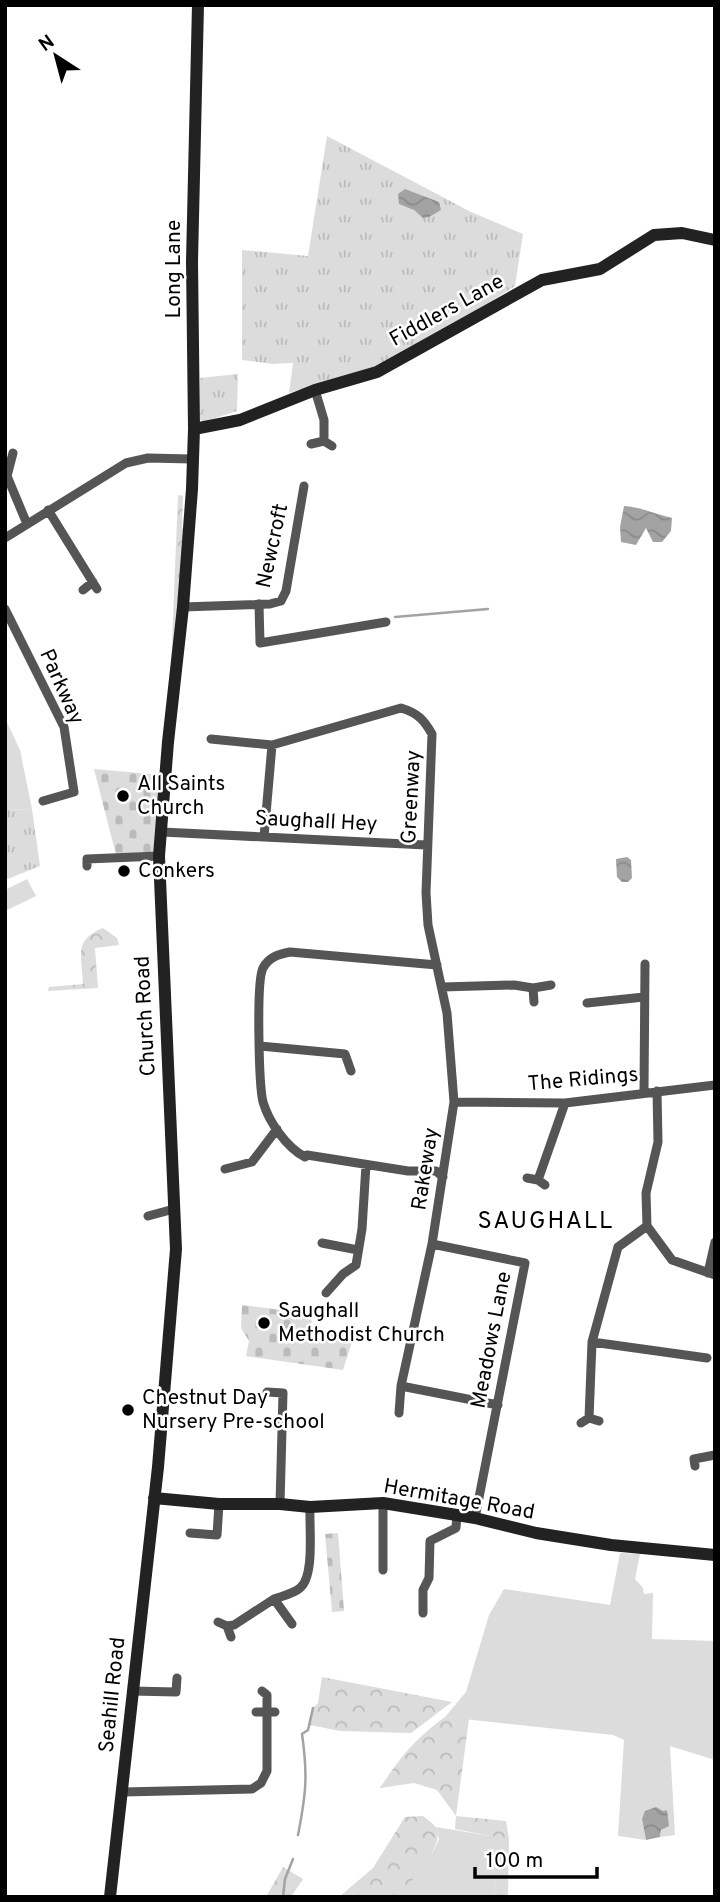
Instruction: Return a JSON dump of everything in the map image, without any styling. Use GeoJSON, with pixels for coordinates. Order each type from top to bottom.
{"type":"FeatureCollection","features":[{"type":"Feature","properties":{"kind":"street","name":"Long Lane"},"geometry":{"type":"LineString","coordinates":[[190,532],[194,429],[192,261],[198,5]]}},
{"type":"Feature","properties":{"kind":"street","name":"Fiddlers Lane"},"geometry":{"type":"LineString","coordinates":[[194,429],[240,420],[314,390],[377,372],[542,280],[600,269],[654,235],[682,233],[715,240]]}},
{"type":"Feature","properties":{"kind":"street"},"geometry":{"type":"LineString","coordinates":[[311,444],[328,443],[314,390]]}},
{"type":"Feature","properties":{"kind":"street"},"geometry":{"type":"LineString","coordinates":[[13,453],[8,476],[27,524]]}},
{"type":"Feature","properties":{"kind":"street"},"geometry":{"type":"LineString","coordinates":[[5,538],[126,463],[148,458],[192,459]]}},
{"type":"Feature","properties":{"kind":"street","name":"Newcroft"},"geometry":{"type":"LineString","coordinates":[[183,607],[281,601],[304,486]]}},
{"type":"Feature","properties":{"kind":"street"},"geometry":{"type":"LineString","coordinates":[[48,510],[95,585],[83,590]]}},
{"type":"Feature","properties":{"kind":"street","name":"Church Road"},"geometry":{"type":"LineString","coordinates":[[154,1498],[175,1259],[159,856],[190,532]]}},
{"type":"Feature","properties":{"kind":"street"},"geometry":{"type":"LineString","coordinates":[[259,604],[257,645],[386,622]]}},
{"type":"Feature","properties":{"kind":"street","name":"Parkway"},"geometry":{"type":"LineString","coordinates":[[5,610],[64,727],[74,792],[43,801]]}},
{"type":"Feature","properties":{"kind":"street","name":"Greenway"},"geometry":{"type":"LineString","coordinates":[[211,739],[272,745],[401,708],[424,719],[432,734],[426,845],[427,915],[435,960]]}},
{"type":"Feature","properties":{"kind":"street"},"geometry":{"type":"LineString","coordinates":[[264,836],[272,745]]}},
{"type":"Feature","properties":{"kind":"street","name":"Saughall Hey"},"geometry":{"type":"LineString","coordinates":[[162,832],[426,845]]}},
{"type":"Feature","properties":{"kind":"street"},"geometry":{"type":"LineString","coordinates":[[87,858],[159,856]]}},
{"type":"Feature","properties":{"kind":"street"},"geometry":{"type":"LineString","coordinates":[[435,960],[290,952],[278,955],[262,969],[259,981],[260,1046],[262,1100],[277,1129],[298,1153],[305,1157],[307,1155],[408,1171],[436,1171],[443,1177]]}},
{"type":"Feature","properties":{"kind":"street","name":"Rakeway"},"geometry":{"type":"LineString","coordinates":[[399,1413],[401,1386],[432,1244],[454,1102],[447,1013],[435,960]]}},
{"type":"Feature","properties":{"kind":"street"},"geometry":{"type":"LineString","coordinates":[[644,1092],[645,964]]}},
{"type":"Feature","properties":{"kind":"street"},"geometry":{"type":"LineString","coordinates":[[442,987],[501,984],[533,988],[551,985]]}},
{"type":"Feature","properties":{"kind":"street"},"geometry":{"type":"LineString","coordinates":[[533,988],[534,1002]]}},
{"type":"Feature","properties":{"kind":"street"},"geometry":{"type":"LineString","coordinates":[[587,1003],[601,998],[644,997]]}},
{"type":"Feature","properties":{"kind":"street"},"geometry":{"type":"LineString","coordinates":[[260,1046],[347,1049],[351,1070]]}},
{"type":"Feature","properties":{"kind":"street","name":"The Ridings"},"geometry":{"type":"LineString","coordinates":[[454,1102],[565,1103],[715,1085]]}},
{"type":"Feature","properties":{"kind":"street"},"geometry":{"type":"LineString","coordinates":[[657,1091],[658,1142],[646,1193],[647,1226],[672,1260],[711,1274],[715,1242]]}},
{"type":"Feature","properties":{"kind":"street"},"geometry":{"type":"LineString","coordinates":[[527,1178],[541,1182],[565,1103]]}},
{"type":"Feature","properties":{"kind":"street"},"geometry":{"type":"LineString","coordinates":[[225,1169],[252,1162],[277,1129]]}},
{"type":"Feature","properties":{"kind":"street"},"geometry":{"type":"LineString","coordinates":[[326,1293],[343,1274],[356,1265],[362,1228],[366,1165]]}},
{"type":"Feature","properties":{"kind":"street"},"geometry":{"type":"LineString","coordinates":[[148,1216],[174,1209]]}},
{"type":"Feature","properties":{"kind":"street"},"geometry":{"type":"LineString","coordinates":[[599,1421],[585,1420],[592,1342],[618,1247],[647,1226]]}},
{"type":"Feature","properties":{"kind":"street"},"geometry":{"type":"LineString","coordinates":[[322,1242],[358,1253]]}},
{"type":"Feature","properties":{"kind":"street","name":"Meadows Lane"},"geometry":{"type":"LineString","coordinates":[[432,1244],[525,1263],[475,1518]]}},
{"type":"Feature","properties":{"kind":"street"},"geometry":{"type":"LineString","coordinates":[[592,1342],[707,1359]]}},
{"type":"Feature","properties":{"kind":"street"},"geometry":{"type":"LineString","coordinates":[[401,1386],[498,1405]]}},
{"type":"Feature","properties":{"kind":"street"},"geometry":{"type":"LineString","coordinates":[[267,1392],[287,1394],[280,1504]]}},
{"type":"Feature","properties":{"kind":"street"},"geometry":{"type":"LineString","coordinates":[[693,1459],[715,1455]]}},
{"type":"Feature","properties":{"kind":"street","name":"Hermitage Road"},"geometry":{"type":"LineString","coordinates":[[154,1498],[219,1504],[310,1507],[383,1503],[598,1543],[715,1555]]}},
{"type":"Feature","properties":{"kind":"street","name":"Seahill Road"},"geometry":{"type":"LineString","coordinates":[[110,1897],[154,1498]]}},
{"type":"Feature","properties":{"kind":"street"},"geometry":{"type":"LineString","coordinates":[[383,1503],[383,1570]]}},
{"type":"Feature","properties":{"kind":"street"},"geometry":{"type":"LineString","coordinates":[[190,1533],[217,1535],[219,1504]]}},
{"type":"Feature","properties":{"kind":"street"},"geometry":{"type":"LineString","coordinates":[[231,1637],[223,1624],[244,1619],[274,1600],[298,1590],[307,1581],[310,1507]]}},
{"type":"Feature","properties":{"kind":"street"},"geometry":{"type":"LineString","coordinates":[[423,1613],[423,1590],[429,1578],[430,1541],[456,1528],[457,1515]]}},
{"type":"Feature","properties":{"kind":"street"},"geometry":{"type":"LineString","coordinates":[[274,1600],[292,1623]]}},
{"type":"Feature","properties":{"kind":"street"},"geometry":{"type":"LineString","coordinates":[[132,1691],[176,1692],[177,1678]]}},
{"type":"Feature","properties":{"kind":"street"},"geometry":{"type":"LineString","coordinates":[[122,1792],[252,1790],[261,1783],[267,1772],[268,1693]]}},
{"type":"Feature","properties":{"kind":"green space"},"geometry":{"type":"Polygon","coordinates":[[[327,136],[471,212],[523,234],[515,286],[380,366],[289,393],[293,363],[272,364],[242,360],[242,250],[308,256],[327,136]]]}},
{"type":"Feature","properties":{"kind":"green space"},"geometry":{"type":"Polygon","coordinates":[[[238,374],[237,411],[203,422],[199,419],[200,378],[238,374]]]}},
{"type":"Feature","properties":{"kind":"green space"},"geometry":{"type":"Polygon","coordinates":[[[178,495],[183,496],[182,527],[185,537],[171,667],[178,495]]]}},
{"type":"Feature","properties":{"kind":"green space"},"geometry":{"type":"Polygon","coordinates":[[[5,718],[20,750],[32,809],[5,810],[5,718]]]}},
{"type":"Feature","properties":{"kind":"green space"},"geometry":{"type":"Polygon","coordinates":[[[94,769],[162,775],[156,852],[116,855],[94,769]]]}},
{"type":"Feature","properties":{"kind":"green space"},"geometry":{"type":"Polygon","coordinates":[[[32,809],[40,866],[5,880],[5,810],[32,809]]]}},
{"type":"Feature","properties":{"kind":"green space"},"geometry":{"type":"Polygon","coordinates":[[[27,879],[36,896],[5,911],[5,890],[27,879]]]}},
{"type":"Feature","properties":{"kind":"green space"},"geometry":{"type":"Polygon","coordinates":[[[103,928],[117,938],[119,945],[95,948],[98,988],[48,991],[49,987],[83,984],[83,944],[93,933],[103,928]]]}},
{"type":"Feature","properties":{"kind":"green space"},"geometry":{"type":"Polygon","coordinates":[[[242,1305],[312,1314],[311,1331],[354,1336],[343,1370],[246,1356],[249,1341],[241,1328],[242,1305]]]}},
{"type":"Feature","properties":{"kind":"green space"},"geometry":{"type":"Polygon","coordinates":[[[338,1533],[344,1611],[332,1612],[325,1534],[338,1533]]]}},
{"type":"Feature","properties":{"kind":"green space"},"geometry":{"type":"Polygon","coordinates":[[[620,1553],[640,1554],[635,1579],[643,1588],[644,1594],[653,1593],[652,1639],[715,1641],[715,1760],[670,1746],[675,1835],[660,1837],[667,1810],[642,1819],[646,1840],[618,1836],[624,1740],[613,1735],[445,1717],[466,1692],[489,1615],[504,1589],[610,1605],[620,1553]]]}},
{"type":"Feature","properties":{"kind":"green space"},"geometry":{"type":"Polygon","coordinates":[[[322,1677],[452,1702],[411,1733],[340,1731],[310,1725],[313,1708],[318,1703],[322,1677]]]}},
{"type":"Feature","properties":{"kind":"green space"},"geometry":{"type":"Polygon","coordinates":[[[445,1717],[469,1719],[456,1816],[437,1790],[414,1783],[380,1788],[409,1749],[445,1717]]]}},
{"type":"Feature","properties":{"kind":"green space"},"geometry":{"type":"Polygon","coordinates":[[[423,1816],[436,1828],[436,1844],[399,1897],[339,1897],[373,1868],[405,1817],[423,1816]]]}},
{"type":"Feature","properties":{"kind":"green space"},"geometry":{"type":"Polygon","coordinates":[[[456,1816],[506,1821],[509,1839],[508,1897],[494,1897],[496,1837],[455,1829],[456,1816]]]}},
{"type":"Feature","properties":{"kind":"green space"},"geometry":{"type":"Polygon","coordinates":[[[436,1827],[497,1837],[494,1897],[399,1897],[434,1850],[439,1839],[436,1827]]]}},
{"type":"Feature","properties":{"kind":"green space"},"geometry":{"type":"Polygon","coordinates":[[[283,1867],[303,1879],[291,1897],[266,1897],[283,1867]]]}},
{"type":"Feature","properties":{"kind":"water"},"geometry":{"type":"Polygon","coordinates":[[[405,189],[439,202],[441,210],[423,218],[414,210],[399,204],[398,194],[405,189]]]}},
{"type":"Feature","properties":{"kind":"water"},"geometry":{"type":"Polygon","coordinates":[[[624,506],[672,518],[671,531],[662,542],[653,542],[646,528],[636,545],[621,542],[620,527],[624,506]]]}},
{"type":"Feature","properties":{"kind":"water"},"geometry":{"type":"Polygon","coordinates":[[[627,857],[631,860],[632,878],[628,882],[622,882],[617,877],[616,859],[627,857]]]}},
{"type":"Feature","properties":{"kind":"water"},"geometry":{"type":"Polygon","coordinates":[[[656,1807],[667,1810],[669,1826],[661,1830],[660,1837],[646,1840],[642,1819],[645,1811],[656,1807]]]}},
{"type":"Feature","properties":{"kind":"waterway"},"geometry":{"type":"LineString","coordinates":[[395,617],[488,609]]}},
{"type":"Feature","properties":{"kind":"waterway"},"geometry":{"type":"LineString","coordinates":[[298,1835],[305,1785],[302,1734],[308,1730],[313,1708]]}},
{"type":"Feature","properties":{"kind":"waterway"},"geometry":{"type":"LineString","coordinates":[[283,1897],[285,1879],[293,1859]]}},
{"type":"Feature","properties":{"kind":"place","name":"All Saints Church"},"geometry":{"type":"Point","coordinates":[123,796]}},
{"type":"Feature","properties":{"kind":"place","name":"Conkers"},"geometry":{"type":"Point","coordinates":[124,871]}},
{"type":"Feature","properties":{"kind":"place","name":"Saughall Methodist Church"},"geometry":{"type":"Point","coordinates":[264,1323]}},
{"type":"Feature","properties":{"kind":"place","name":"Chestnut Day Nursery Pre-school"},"geometry":{"type":"Point","coordinates":[128,1410]}},
{"type":"Feature","properties":{"kind":"district","name":"SAUGHALL"},"geometry":{"type":"Point","coordinates":[546,1222]}}]}
